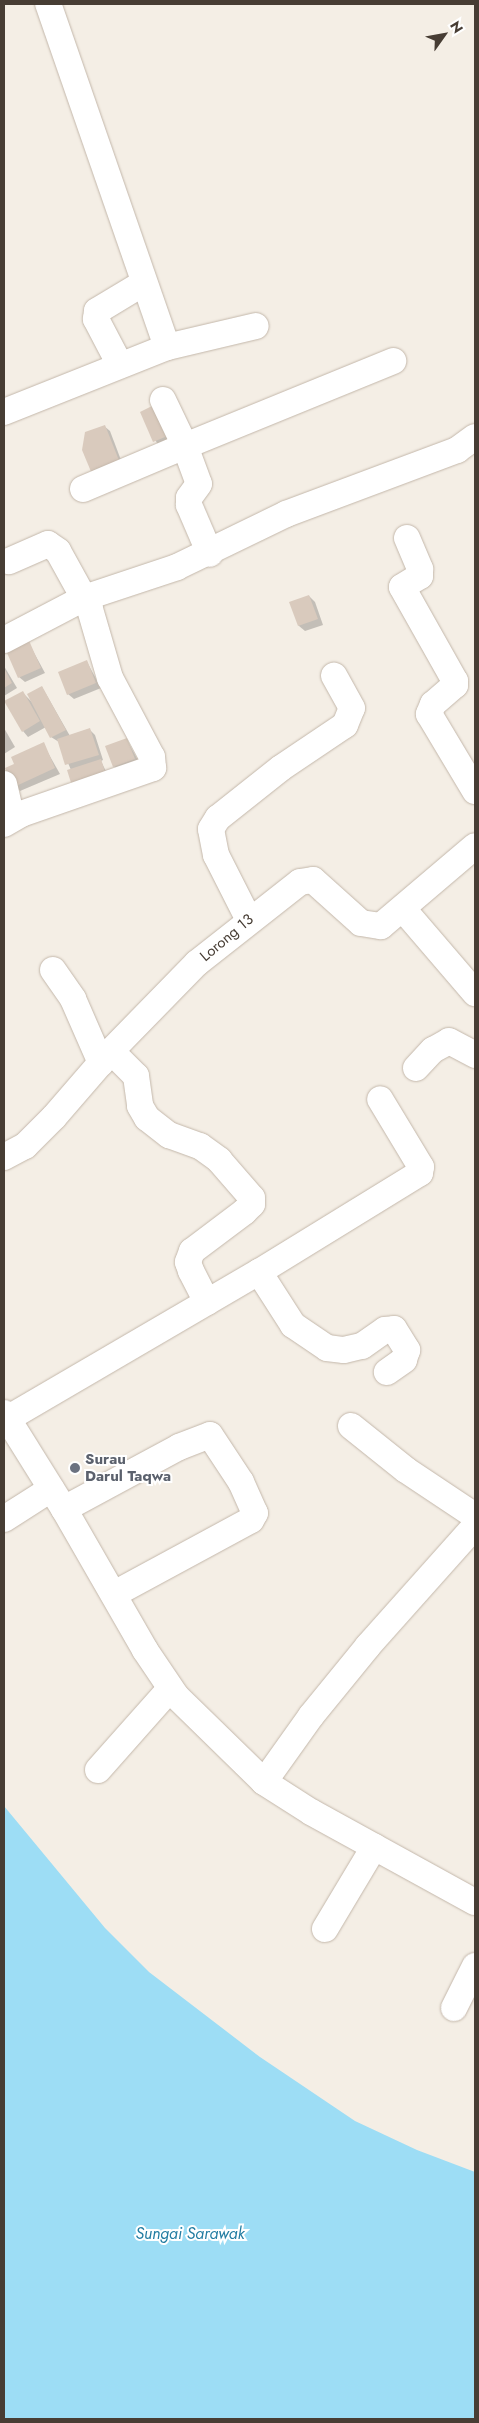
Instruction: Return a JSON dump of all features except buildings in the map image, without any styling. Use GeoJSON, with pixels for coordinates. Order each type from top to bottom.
{"type":"FeatureCollection","features":[{"type":"Feature","properties":{"kind":"street"},"geometry":{"type":"LineString","coordinates":[[48,4],[114,192],[142,284],[167,347]]}},
{"type":"Feature","properties":{"kind":"street"},"geometry":{"type":"LineString","coordinates":[[120,365],[96,319],[97,311],[142,284]]}},
{"type":"Feature","properties":{"kind":"street"},"geometry":{"type":"LineString","coordinates":[[4,412],[167,347],[256,326]]}},
{"type":"Feature","properties":{"kind":"street"},"geometry":{"type":"LineString","coordinates":[[83,489],[393,361]]}},
{"type":"Feature","properties":{"kind":"street"},"geometry":{"type":"LineString","coordinates":[[163,400],[185,446],[198,484],[189,498],[189,505],[210,554]]}},
{"type":"Feature","properties":{"kind":"street"},"geometry":{"type":"LineString","coordinates":[[4,640],[84,598],[210,554],[286,514],[457,450],[475,437]]}},
{"type":"Feature","properties":{"kind":"street"},"geometry":{"type":"LineString","coordinates":[[407,538],[420,569],[420,576],[402,588],[455,681],[455,685],[433,704],[430,714],[475,791]]}},
{"type":"Feature","properties":{"kind":"street"},"geometry":{"type":"LineString","coordinates":[[4,784],[8,822],[153,768],[152,757],[110,678],[84,598],[58,551],[48,544],[9,561]]}},
{"type":"Feature","properties":{"kind":"street"},"geometry":{"type":"LineString","coordinates":[[249,920],[216,855],[211,829],[218,818],[281,768],[345,725],[352,708],[334,676]]}},
{"type":"Feature","properties":{"kind":"street","name":"Lorong 13"},"geometry":{"type":"LineString","coordinates":[[4,1157],[25,1146],[106,1057],[197,963],[249,920],[300,882],[313,880],[361,923],[370,927],[381,926],[475,846]]}},
{"type":"Feature","properties":{"kind":"street"},"geometry":{"type":"LineString","coordinates":[[402,909],[475,993]]}},
{"type":"Feature","properties":{"kind":"street"},"geometry":{"type":"LineString","coordinates":[[53,970],[73,999],[106,1057],[136,1076],[140,1106],[147,1118],[169,1135],[200,1146],[219,1160],[252,1198],[252,1204],[244,1212],[192,1251],[188,1262],[190,1271],[207,1302]]}},
{"type":"Feature","properties":{"kind":"street"},"geometry":{"type":"LineString","coordinates":[[416,1068],[433,1050],[449,1042],[475,1055]]}},
{"type":"Feature","properties":{"kind":"street"},"geometry":{"type":"LineString","coordinates":[[380,1099],[421,1167],[420,1173],[260,1272],[6,1416],[58,1499],[170,1689],[264,1782],[374,1847],[475,1902]]}},
{"type":"Feature","properties":{"kind":"street"},"geometry":{"type":"LineString","coordinates":[[260,1272],[293,1325],[327,1348],[344,1350],[362,1346],[385,1330],[394,1329],[407,1350],[404,1360],[387,1372]]}},
{"type":"Feature","properties":{"kind":"street"},"geometry":{"type":"LineString","coordinates":[[351,1426],[406,1470],[475,1516]]}},
{"type":"Feature","properties":{"kind":"street"},"geometry":{"type":"LineString","coordinates":[[4,1519],[58,1499],[179,1446],[210,1435],[241,1482],[255,1513],[251,1520],[114,1594]]}},
{"type":"Feature","properties":{"kind":"street"},"geometry":{"type":"LineString","coordinates":[[264,1782],[311,1716],[368,1646],[475,1526]]}},
{"type":"Feature","properties":{"kind":"street"},"geometry":{"type":"LineString","coordinates":[[98,1770],[170,1689]]}},
{"type":"Feature","properties":{"kind":"street"},"geometry":{"type":"LineString","coordinates":[[325,1929],[374,1847]]}},
{"type":"Feature","properties":{"kind":"street"},"geometry":{"type":"LineString","coordinates":[[454,2008],[475,1966]]}},
{"type":"Feature","properties":{"kind":"water","name":"Sungai Sarawak"},"geometry":{"type":"Polygon","coordinates":[[[4,1806],[105,1928],[149,1972],[260,2057],[355,2121],[417,2150],[475,2172],[475,2419],[4,2419],[4,1806]]]}},
{"type":"Feature","properties":{"kind":"place","name":"Surau Darul Taqwa"},"geometry":{"type":"Point","coordinates":[75,1468]}}]}
